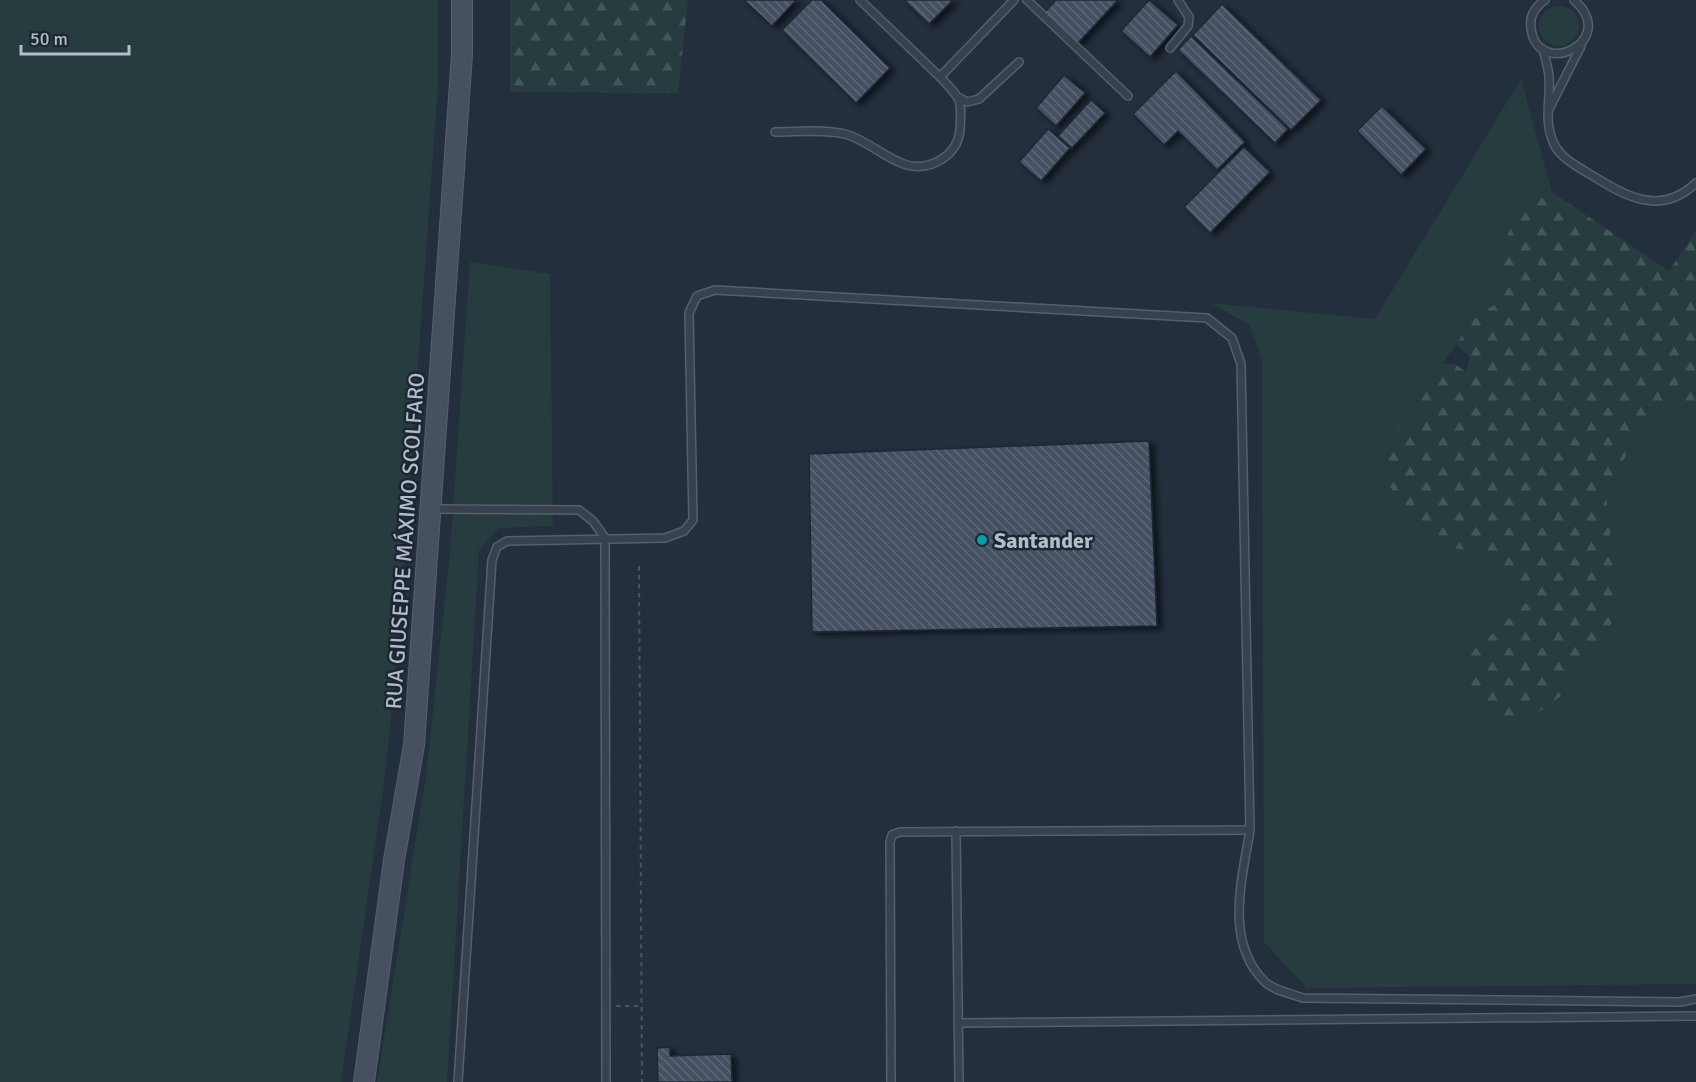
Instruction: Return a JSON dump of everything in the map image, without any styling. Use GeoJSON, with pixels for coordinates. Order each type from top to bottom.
{"type":"FeatureCollection","features":[{"type":"Feature","properties":{"kind":"main road","name":"RUA GIUSEPPE MÁXIMO SCOLFARO"},"geometry":{"type":"LineString","coordinates":[[364,1082],[394,860],[414,746],[462,54],[462,0]]}},
{"type":"Feature","properties":{"kind":"lane"},"geometry":{"type":"LineString","coordinates":[[860,0],[960,98],[967,102],[979,99],[1019,62]]}},
{"type":"Feature","properties":{"kind":"lane"},"geometry":{"type":"LineString","coordinates":[[940,77],[1014,0]]}},
{"type":"Feature","properties":{"kind":"lane"},"geometry":{"type":"LineString","coordinates":[[1027,0],[1128,96]]}},
{"type":"Feature","properties":{"kind":"lane"},"geometry":{"type":"LineString","coordinates":[[1170,48],[1188,26],[1189,17],[1178,0]]}},
{"type":"Feature","properties":{"kind":"lane"},"geometry":{"type":"LineString","coordinates":[[1545,0],[1533,13],[1530,23],[1536,42],[1543,49],[1558,54],[1566,53],[1582,43]]}},
{"type":"Feature","properties":{"kind":"lane"},"geometry":{"type":"LineString","coordinates":[[1547,114],[1582,43],[1588,25],[1587,15],[1574,0]]}},
{"type":"Feature","properties":{"kind":"lane"},"geometry":{"type":"LineString","coordinates":[[1543,49],[1548,74],[1548,129],[1555,146],[1570,162],[1627,196],[1644,201],[1663,201],[1687,191],[1696,183]]}},
{"type":"Feature","properties":{"kind":"lane"},"geometry":{"type":"LineString","coordinates":[[775,132],[841,134],[854,137],[889,159],[912,168],[934,164],[950,154],[959,137],[960,98]]}},
{"type":"Feature","properties":{"kind":"lane"},"geometry":{"type":"LineString","coordinates":[[458,1082],[492,560],[497,547],[507,541],[664,538],[684,531],[693,520],[690,313],[697,296],[715,290],[1207,318],[1232,338],[1241,364],[1250,830],[1239,905],[1242,946],[1265,983],[1303,998],[1680,1002],[1696,999]]}},
{"type":"Feature","properties":{"kind":"lane"},"geometry":{"type":"LineString","coordinates":[[432,509],[579,510],[593,521],[605,538],[606,1082]]}},
{"type":"Feature","properties":{"kind":"lane"},"geometry":{"type":"LineString","coordinates":[[891,1082],[890,842],[892,835],[900,832],[956,831],[1250,830]]}},
{"type":"Feature","properties":{"kind":"lane"},"geometry":{"type":"LineString","coordinates":[[956,831],[959,1082]]}},
{"type":"Feature","properties":{"kind":"lane"},"geometry":{"type":"LineString","coordinates":[[958,1023],[1696,1016]]}},
{"type":"Feature","properties":{"kind":"path"},"geometry":{"type":"LineString","coordinates":[[639,566],[642,1082]]}},
{"type":"Feature","properties":{"kind":"path"},"geometry":{"type":"LineString","coordinates":[[607,1006],[642,1006]]}},
{"type":"Feature","properties":{"kind":"green space"},"geometry":{"type":"Polygon","coordinates":[[[0,0],[438,0],[438,84],[397,659],[384,784],[341,1082],[0,1082],[0,0]]]}},
{"type":"Feature","properties":{"kind":"green space"},"geometry":{"type":"Polygon","coordinates":[[[510,0],[688,0],[678,93],[510,92],[510,0]]]}},
{"type":"Feature","properties":{"kind":"green space"},"geometry":{"type":"Polygon","coordinates":[[[1559,6],[1573,12],[1579,26],[1573,40],[1559,46],[1545,40],[1539,26],[1545,12],[1559,6]]]}},
{"type":"Feature","properties":{"kind":"green space"},"geometry":{"type":"Polygon","coordinates":[[[1521,79],[1552,192],[1517,212],[1497,277],[1504,297],[1471,322],[1414,406],[1415,424],[1376,465],[1423,523],[1457,549],[1478,551],[1496,570],[1536,594],[1618,614],[1606,493],[1656,399],[1696,411],[1696,984],[1307,988],[1264,942],[1262,361],[1250,325],[1210,303],[1375,319],[1521,79]]]}},
{"type":"Feature","properties":{"kind":"green space"},"geometry":{"type":"Polygon","coordinates":[[[1552,192],[1669,271],[1696,231],[1696,411],[1656,400],[1606,493],[1618,614],[1561,696],[1525,722],[1495,715],[1461,690],[1471,653],[1536,594],[1496,570],[1478,551],[1457,549],[1423,523],[1393,491],[1376,465],[1403,420],[1415,423],[1414,406],[1443,364],[1455,364],[1466,372],[1470,357],[1456,344],[1471,322],[1504,297],[1497,277],[1498,259],[1517,212],[1552,192]]]}},
{"type":"Feature","properties":{"kind":"green space"},"geometry":{"type":"Polygon","coordinates":[[[470,262],[550,274],[553,526],[499,528],[479,550],[447,1082],[377,1082],[426,776],[450,553],[470,262]]]}},
{"type":"Feature","properties":{"kind":"building"},"geometry":{"type":"Polygon","coordinates":[[[744,0],[796,0],[772,26],[744,0]]]}},
{"type":"Feature","properties":{"kind":"building"},"geometry":{"type":"Polygon","coordinates":[[[812,0],[821,0],[890,68],[856,103],[782,30],[812,0]]]}},
{"type":"Feature","properties":{"kind":"building"},"geometry":{"type":"Polygon","coordinates":[[[904,0],[953,0],[929,24],[904,0]]]}},
{"type":"Feature","properties":{"kind":"building"},"geometry":{"type":"Polygon","coordinates":[[[1056,0],[1118,0],[1077,44],[1045,12],[1056,0]]]}},
{"type":"Feature","properties":{"kind":"building"},"geometry":{"type":"Polygon","coordinates":[[[1149,0],[1178,25],[1150,57],[1121,31],[1149,0]]]}},
{"type":"Feature","properties":{"kind":"building"},"geometry":{"type":"Polygon","coordinates":[[[1222,4],[1321,100],[1291,130],[1193,35],[1222,4]]]}},
{"type":"Feature","properties":{"kind":"building"},"geometry":{"type":"Polygon","coordinates":[[[1191,36],[1288,129],[1275,143],[1178,50],[1191,36]]]}},
{"type":"Feature","properties":{"kind":"building"},"geometry":{"type":"Polygon","coordinates":[[[1176,71],[1245,142],[1217,170],[1178,131],[1164,145],[1133,114],[1176,71]]]}},
{"type":"Feature","properties":{"kind":"building"},"geometry":{"type":"Polygon","coordinates":[[[1064,75],[1085,93],[1056,126],[1036,108],[1064,75]]]}},
{"type":"Feature","properties":{"kind":"building"},"geometry":{"type":"Polygon","coordinates":[[[1091,100],[1105,113],[1072,148],[1058,136],[1091,100]]]}},
{"type":"Feature","properties":{"kind":"building"},"geometry":{"type":"Polygon","coordinates":[[[1382,106],[1426,149],[1401,175],[1357,131],[1382,106]]]}},
{"type":"Feature","properties":{"kind":"building"},"geometry":{"type":"Polygon","coordinates":[[[1048,129],[1070,148],[1041,181],[1019,162],[1048,129]]]}},
{"type":"Feature","properties":{"kind":"building"},"geometry":{"type":"Polygon","coordinates":[[[1244,147],[1270,172],[1210,233],[1184,207],[1244,147]]]}},
{"type":"Feature","properties":{"kind":"building","name":"Santander"},"geometry":{"type":"Polygon","coordinates":[[[1149,441],[1157,626],[812,632],[809,454],[1149,441]]]}},
{"type":"Feature","properties":{"kind":"building"},"geometry":{"type":"Polygon","coordinates":[[[670,1047],[670,1056],[731,1054],[732,1082],[658,1082],[657,1048],[670,1047]]]}},
{"type":"Feature","properties":{"kind":"place","name":"Santander"},"geometry":{"type":"Point","coordinates":[982,540]}}]}
